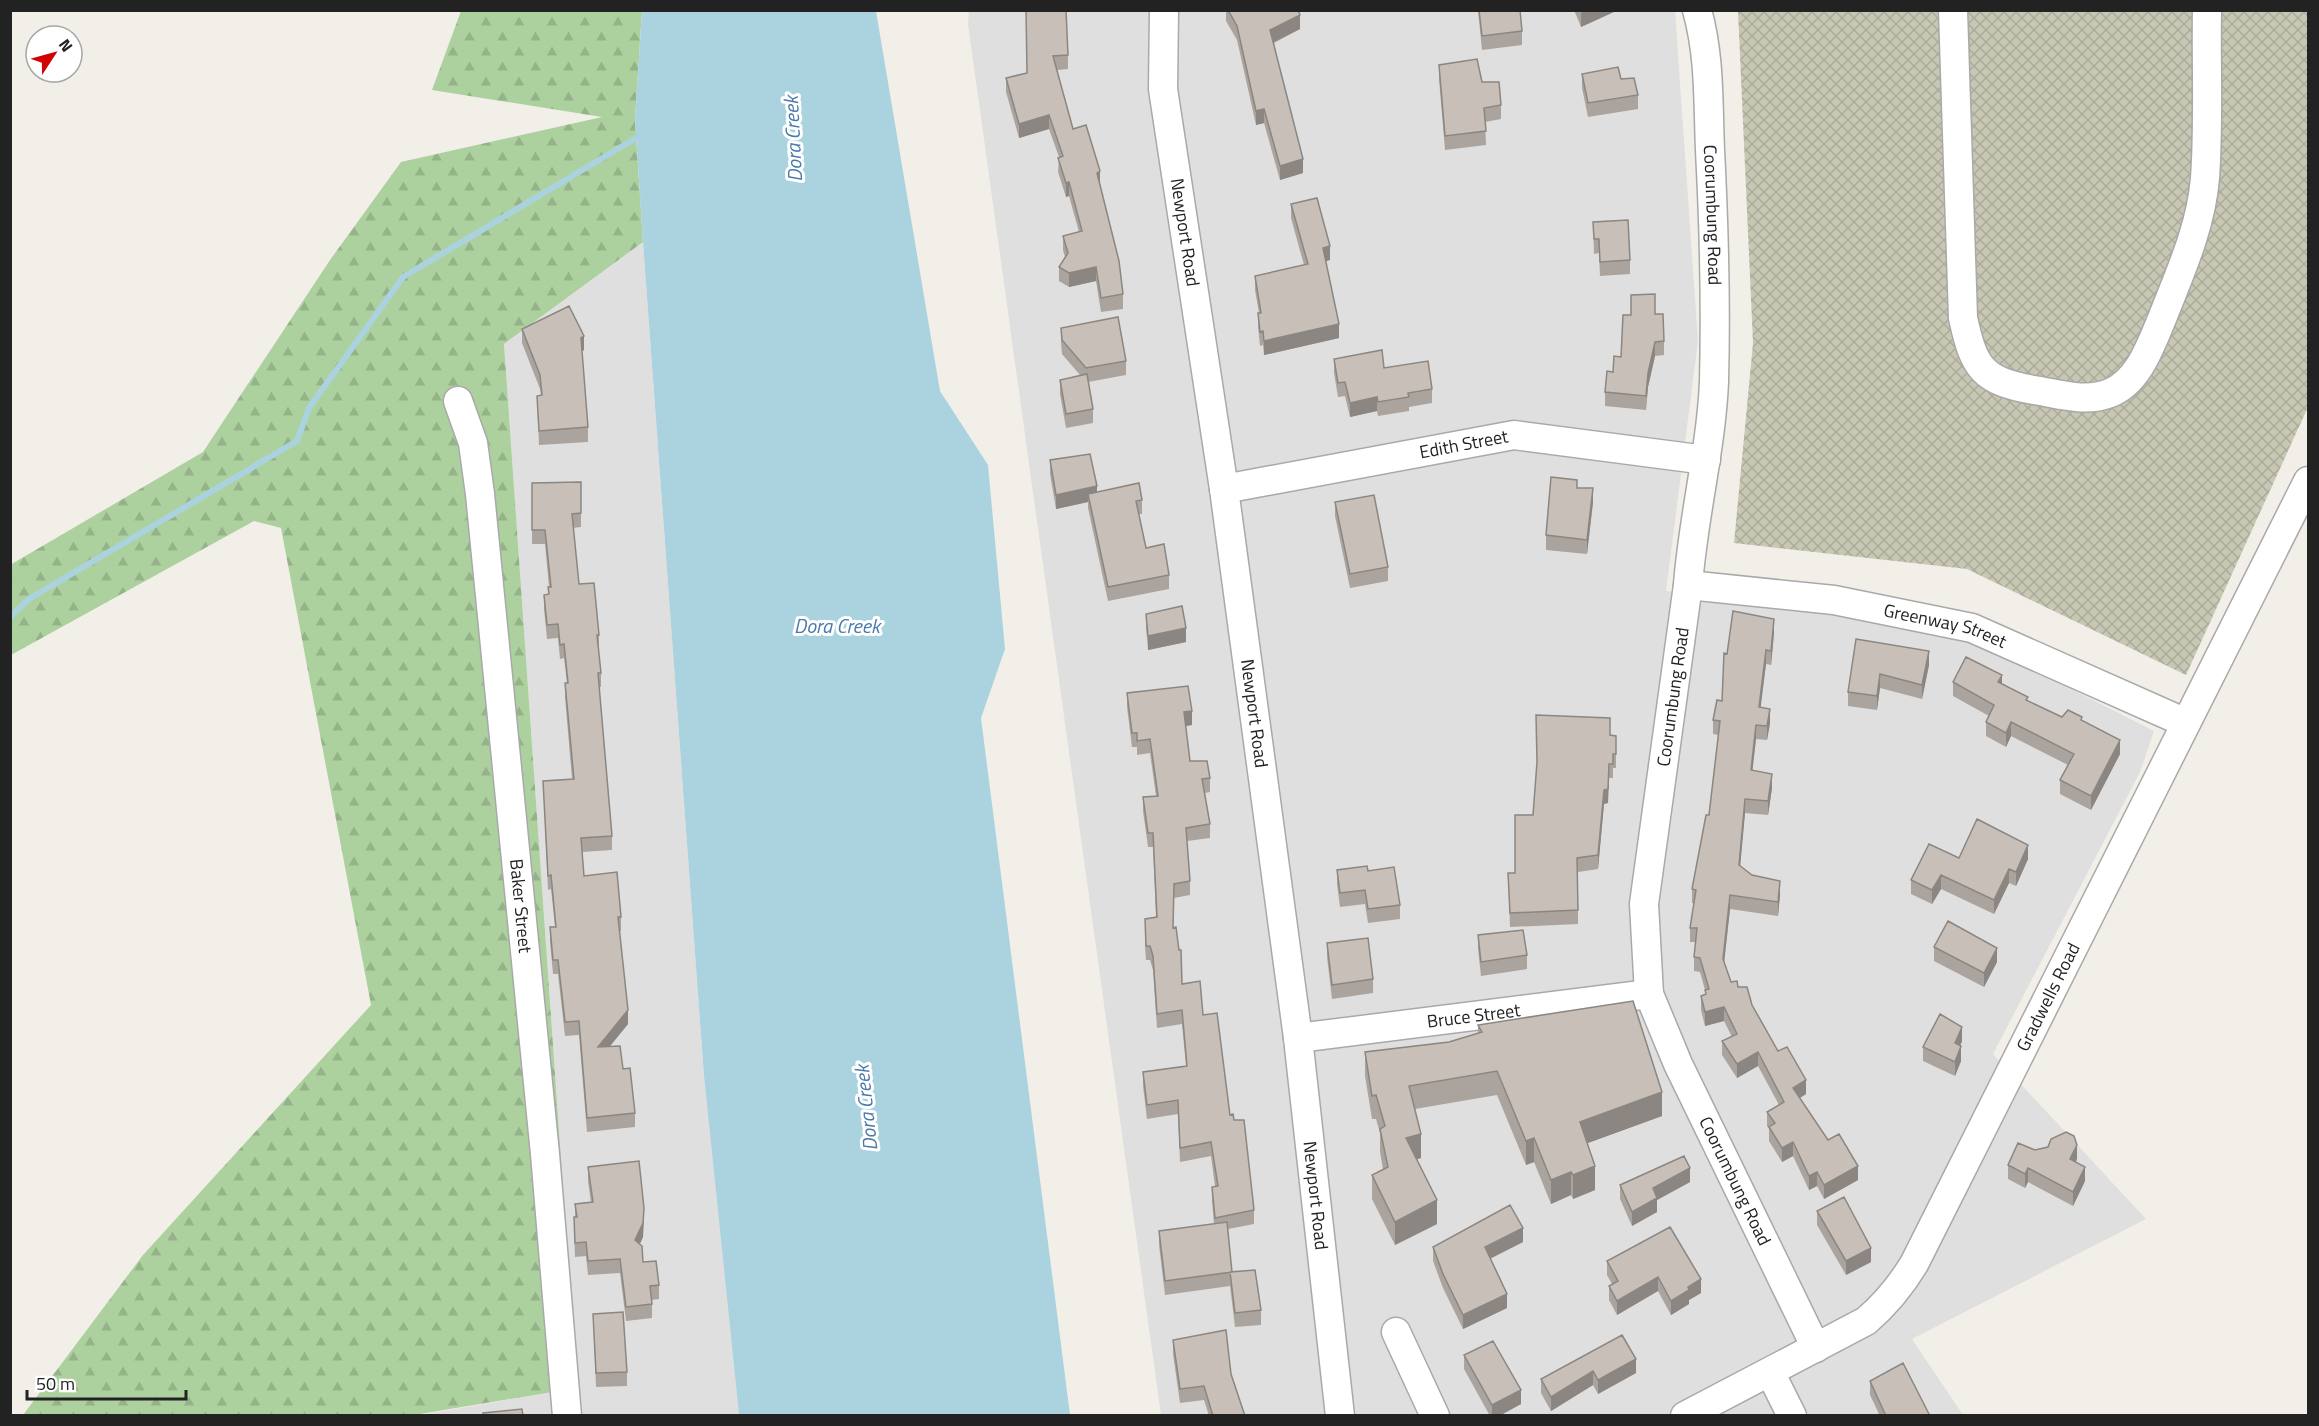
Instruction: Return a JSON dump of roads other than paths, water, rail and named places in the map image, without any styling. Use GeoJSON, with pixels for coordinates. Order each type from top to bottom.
{"type":"FeatureCollection","features":[{"type":"Feature","properties":{"kind":"street","name":"Newport Road"},"geometry":{"type":"LineString","coordinates":[[1164,10],[1163,89],[1224,489],[1298,1038],[1340,1416]]}},
{"type":"Feature","properties":{"kind":"street","name":"Coorumbung Road"},"geometry":{"type":"LineString","coordinates":[[1697,10],[1705,39],[1713,214],[1714,383],[1706,460],[1692,537],[1688,585],[1644,904],[1649,993],[1678,1064],[1816,1348]]}},
{"type":"Feature","properties":{"kind":"street"},"geometry":{"type":"LineString","coordinates":[[1953,10],[1963,318],[1971,352],[1983,369],[2004,385],[2088,399],[2112,393],[2131,377],[2147,354],[2191,247],[2205,180],[2207,10]]}},
{"type":"Feature","properties":{"kind":"street","name":"Baker Street"},"geometry":{"type":"LineString","coordinates":[[458,401],[473,443],[480,494],[546,1154],[567,1416]]}},
{"type":"Feature","properties":{"kind":"street","name":"Edith Street"},"geometry":{"type":"LineString","coordinates":[[1224,489],[1514,435],[1706,460]]}},
{"type":"Feature","properties":{"kind":"street","name":"Gradwells Road"},"geometry":{"type":"LineString","coordinates":[[1685,1416],[1866,1321],[1886,1304],[1914,1264],[2308,480]]}},
{"type":"Feature","properties":{"kind":"street","name":"Greenway Street"},"geometry":{"type":"LineString","coordinates":[[1688,585],[1834,600],[1972,628],[2186,723]]}},
{"type":"Feature","properties":{"kind":"street","name":"Bruce Street"},"geometry":{"type":"LineString","coordinates":[[1298,1038],[1649,993]]}},
{"type":"Feature","properties":{"kind":"street"},"geometry":{"type":"LineString","coordinates":[[1396,1332],[1435,1416]]}},
{"type":"Feature","properties":{"kind":"street"},"geometry":{"type":"LineString","coordinates":[[1770,1372],[1792,1416]]}},
{"type":"Feature","properties":{"kind":"water","name":"Dora Creek"},"geometry":{"type":"Polygon","coordinates":[[[642,11],[876,11],[940,391],[988,465],[1005,649],[981,718],[1070,1415],[739,1415],[704,1076],[643,242],[635,119],[642,11]]]}},
{"type":"Feature","properties":{"kind":"waterway"},"geometry":{"type":"LineString","coordinates":[[10,617],[29,599],[297,441],[309,408],[403,277],[636,138]]}}]}
